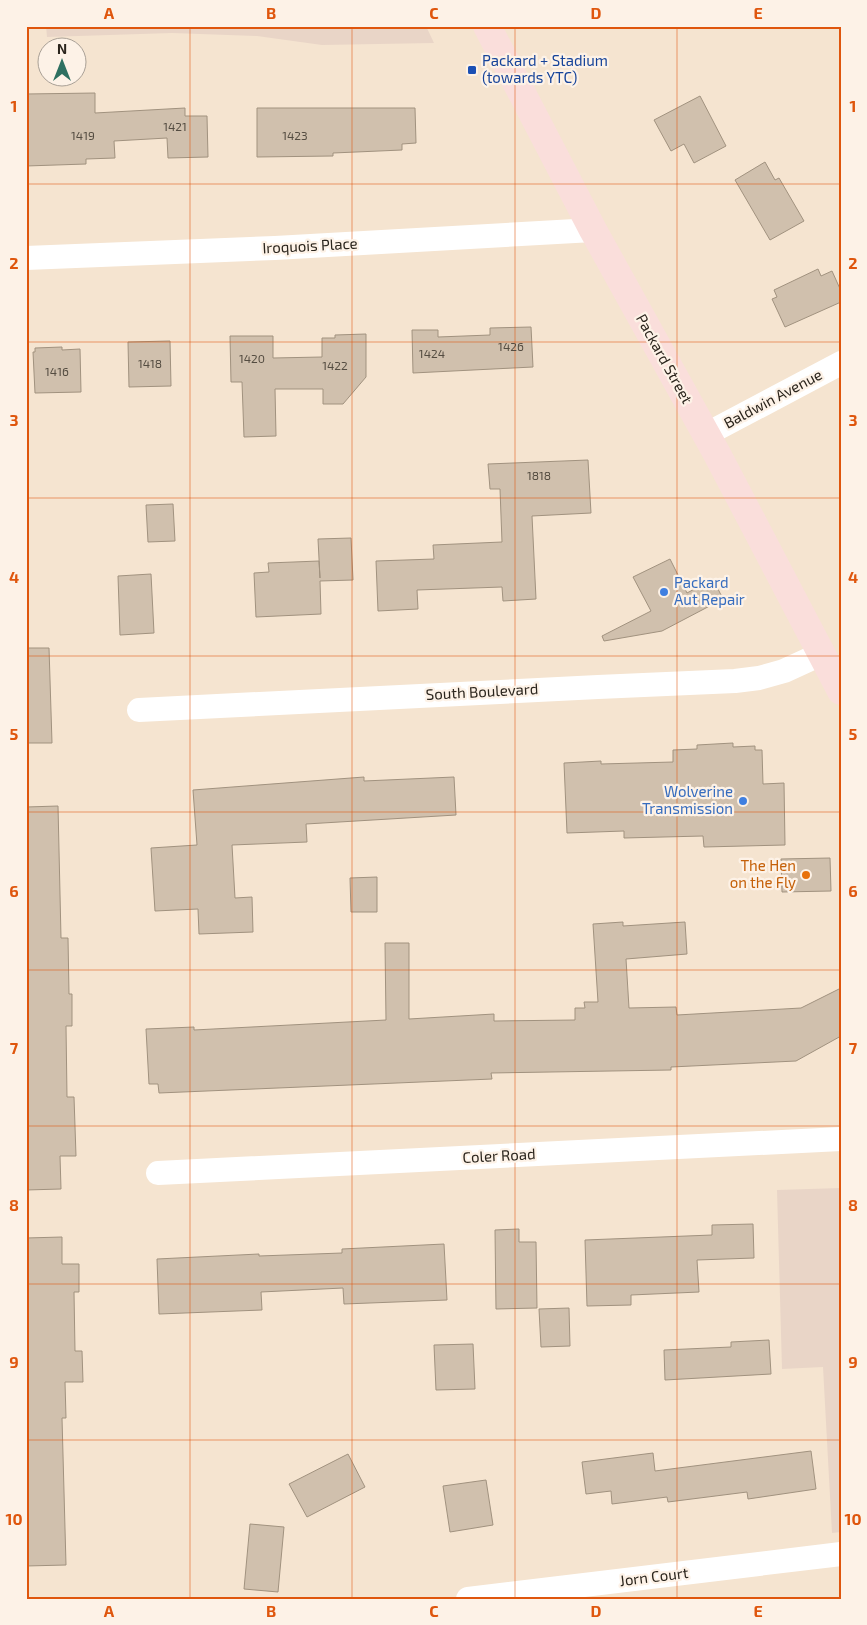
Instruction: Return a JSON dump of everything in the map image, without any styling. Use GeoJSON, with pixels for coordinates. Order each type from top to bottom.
{"type":"FeatureCollection","features":[{"type":"Feature","properties":{"kind":"main road","name":"Packard Street"},"geometry":{"type":"LineString","coordinates":[[487,26],[593,230],[706,435],[841,691]]}},
{"type":"Feature","properties":{"kind":"street","name":"Iroquois Place"},"geometry":{"type":"LineString","coordinates":[[26,258],[275,248],[593,230]]}},
{"type":"Feature","properties":{"kind":"street","name":"Baldwin Avenue"},"geometry":{"type":"LineString","coordinates":[[706,435],[841,363]]}},
{"type":"Feature","properties":{"kind":"street","name":"South Boulevard"},"geometry":{"type":"LineString","coordinates":[[139,710],[598,686],[735,681],[760,678],[784,671],[821,654]]}},
{"type":"Feature","properties":{"kind":"street","name":"Coler Road"},"geometry":{"type":"LineString","coordinates":[[158,1174],[841,1139]]}},
{"type":"Feature","properties":{"kind":"street","name":"Jorn Court"},"geometry":{"type":"LineString","coordinates":[[468,1599],[841,1554]]}},
{"type":"Feature","properties":{"kind":"shaded area"},"geometry":{"type":"Polygon","coordinates":[[[46,26],[426,26],[434,43],[322,45],[257,36],[172,33],[47,37],[46,26]]]}},
{"type":"Feature","properties":{"kind":"shaded area"},"geometry":{"type":"Polygon","coordinates":[[[841,1188],[841,1532],[832,1533],[823,1367],[782,1369],[777,1190],[841,1188]]]}},
{"type":"Feature","properties":{"kind":"building"},"geometry":{"type":"Polygon","coordinates":[[[95,93],[95,113],[185,108],[185,116],[207,116],[208,157],[168,158],[167,138],[114,141],[115,158],[86,159],[86,164],[26,166],[26,94],[95,93]]]}},
{"type":"Feature","properties":{"kind":"building"},"geometry":{"type":"Polygon","coordinates":[[[700,96],[726,146],[694,163],[684,144],[671,151],[654,120],[700,96]]]}},
{"type":"Feature","properties":{"kind":"building"},"geometry":{"type":"Polygon","coordinates":[[[257,108],[415,108],[416,143],[402,144],[402,150],[333,153],[333,156],[257,157],[257,108]]]}},
{"type":"Feature","properties":{"kind":"building"},"geometry":{"type":"Polygon","coordinates":[[[765,162],[775,180],[779,178],[804,221],[770,240],[735,180],[765,162]]]}},
{"type":"Feature","properties":{"kind":"building"},"geometry":{"type":"Polygon","coordinates":[[[818,269],[821,276],[832,271],[841,291],[841,302],[785,327],[772,299],[777,297],[774,290],[818,269]]]}},
{"type":"Feature","properties":{"kind":"building"},"geometry":{"type":"Polygon","coordinates":[[[531,327],[533,367],[413,373],[412,330],[438,330],[438,337],[490,335],[490,328],[531,327]]]}},
{"type":"Feature","properties":{"kind":"building"},"geometry":{"type":"Polygon","coordinates":[[[366,334],[366,377],[343,404],[323,404],[323,389],[275,389],[276,436],[244,437],[242,382],[231,382],[230,336],[273,336],[273,358],[322,357],[322,338],[335,338],[335,335],[366,334]]]}},
{"type":"Feature","properties":{"kind":"building"},"geometry":{"type":"Polygon","coordinates":[[[170,341],[171,386],[129,387],[128,342],[170,341]]]}},
{"type":"Feature","properties":{"kind":"building"},"geometry":{"type":"Polygon","coordinates":[[[62,347],[62,350],[80,349],[81,392],[35,393],[33,352],[35,352],[35,348],[62,347]]]}},
{"type":"Feature","properties":{"kind":"building"},"geometry":{"type":"Polygon","coordinates":[[[588,460],[591,513],[532,516],[536,599],[503,601],[502,587],[417,590],[418,609],[378,611],[376,561],[434,559],[433,545],[502,542],[500,489],[490,489],[488,464],[588,460]]]}},
{"type":"Feature","properties":{"kind":"building"},"geometry":{"type":"Polygon","coordinates":[[[173,504],[175,541],[148,542],[146,505],[173,504]]]}},
{"type":"Feature","properties":{"kind":"building"},"geometry":{"type":"Polygon","coordinates":[[[351,538],[353,580],[320,581],[321,614],[256,617],[254,573],[269,572],[268,563],[319,561],[320,578],[318,539],[351,538]]]}},
{"type":"Feature","properties":{"kind":"building","name":"Packard Aut Repair"},"geometry":{"type":"Polygon","coordinates":[[[670,559],[687,593],[713,579],[723,599],[662,631],[604,641],[602,636],[651,611],[633,577],[670,559]]]}},
{"type":"Feature","properties":{"kind":"building"},"geometry":{"type":"Polygon","coordinates":[[[151,574],[154,633],[120,635],[118,576],[151,574]]]}},
{"type":"Feature","properties":{"kind":"building"},"geometry":{"type":"Polygon","coordinates":[[[26,648],[49,648],[52,743],[26,743],[26,648]]]}},
{"type":"Feature","properties":{"kind":"building"},"geometry":{"type":"Polygon","coordinates":[[[733,743],[733,747],[755,746],[755,750],[762,750],[763,784],[784,783],[785,845],[704,847],[703,836],[624,838],[624,831],[567,833],[564,763],[601,761],[601,764],[673,762],[673,750],[697,749],[697,745],[733,743]]]}},
{"type":"Feature","properties":{"kind":"building"},"geometry":{"type":"Polygon","coordinates":[[[364,777],[364,781],[454,777],[456,815],[306,824],[307,842],[232,845],[235,898],[252,897],[253,932],[199,934],[198,909],[155,911],[151,848],[197,845],[193,790],[364,777]]]}},
{"type":"Feature","properties":{"kind":"building"},"geometry":{"type":"Polygon","coordinates":[[[58,806],[61,938],[68,938],[69,994],[72,994],[72,1026],[66,1026],[67,1097],[74,1097],[76,1156],[60,1156],[61,1189],[26,1190],[26,807],[58,806]]]}},
{"type":"Feature","properties":{"kind":"building","name":"The Hen on the Fly"},"geometry":{"type":"Polygon","coordinates":[[[830,858],[831,891],[782,892],[781,859],[830,858]]]}},
{"type":"Feature","properties":{"kind":"building"},"geometry":{"type":"Polygon","coordinates":[[[377,877],[377,912],[351,912],[350,878],[377,877]]]}},
{"type":"Feature","properties":{"kind":"building"},"geometry":{"type":"Polygon","coordinates":[[[623,922],[623,926],[685,922],[687,954],[626,959],[629,1008],[676,1007],[677,1015],[801,1008],[841,988],[841,1036],[796,1061],[671,1067],[671,1070],[491,1073],[492,1079],[159,1093],[158,1084],[149,1084],[146,1029],[194,1027],[194,1030],[386,1020],[385,943],[409,943],[409,1019],[494,1014],[494,1021],[575,1020],[575,1008],[585,1008],[584,1002],[598,1002],[593,924],[623,922]]]}},
{"type":"Feature","properties":{"kind":"building"},"geometry":{"type":"Polygon","coordinates":[[[753,1224],[754,1258],[697,1260],[699,1292],[631,1295],[631,1305],[587,1306],[585,1240],[712,1235],[712,1225],[753,1224]]]}},
{"type":"Feature","properties":{"kind":"building"},"geometry":{"type":"Polygon","coordinates":[[[519,1229],[519,1242],[536,1242],[537,1308],[496,1309],[495,1230],[519,1229]]]}},
{"type":"Feature","properties":{"kind":"building"},"geometry":{"type":"Polygon","coordinates":[[[62,1237],[62,1264],[79,1264],[79,1292],[74,1292],[75,1351],[82,1351],[83,1382],[65,1382],[66,1418],[62,1418],[66,1565],[26,1566],[26,1448],[28,1448],[26,1238],[62,1237]]]}},
{"type":"Feature","properties":{"kind":"building"},"geometry":{"type":"Polygon","coordinates":[[[444,1244],[447,1300],[344,1304],[343,1288],[261,1292],[262,1310],[159,1314],[157,1259],[259,1254],[259,1256],[342,1253],[342,1249],[444,1244]]]}},
{"type":"Feature","properties":{"kind":"building"},"geometry":{"type":"Polygon","coordinates":[[[569,1308],[570,1346],[541,1347],[539,1309],[569,1308]]]}},
{"type":"Feature","properties":{"kind":"building"},"geometry":{"type":"Polygon","coordinates":[[[769,1340],[771,1374],[665,1380],[664,1350],[731,1347],[731,1342],[769,1340]]]}},
{"type":"Feature","properties":{"kind":"building"},"geometry":{"type":"Polygon","coordinates":[[[473,1344],[475,1389],[436,1390],[434,1345],[473,1344]]]}},
{"type":"Feature","properties":{"kind":"building"},"geometry":{"type":"Polygon","coordinates":[[[811,1451],[816,1489],[748,1499],[747,1492],[668,1502],[667,1497],[612,1504],[611,1491],[586,1494],[582,1462],[653,1453],[655,1471],[811,1451]]]}},
{"type":"Feature","properties":{"kind":"building"},"geometry":{"type":"Polygon","coordinates":[[[348,1454],[365,1487],[307,1517],[289,1484],[348,1454]]]}},
{"type":"Feature","properties":{"kind":"building"},"geometry":{"type":"Polygon","coordinates":[[[486,1480],[493,1525],[450,1532],[443,1486],[486,1480]]]}},
{"type":"Feature","properties":{"kind":"building"},"geometry":{"type":"Polygon","coordinates":[[[250,1524],[284,1527],[278,1592],[244,1589],[250,1524]]]}},
{"type":"Feature","properties":{"kind":"place","name":"Packard + Stadium (towards YTC)"},"geometry":{"type":"Point","coordinates":[472,70]}},
{"type":"Feature","properties":{"kind":"place","name":"Packard Aut Repair"},"geometry":{"type":"Point","coordinates":[664,592]}},
{"type":"Feature","properties":{"kind":"place","name":"Wolverine Transmission"},"geometry":{"type":"Point","coordinates":[743,801]}},
{"type":"Feature","properties":{"kind":"place","name":"The Hen on the Fly"},"geometry":{"type":"Point","coordinates":[806,875]}}]}
